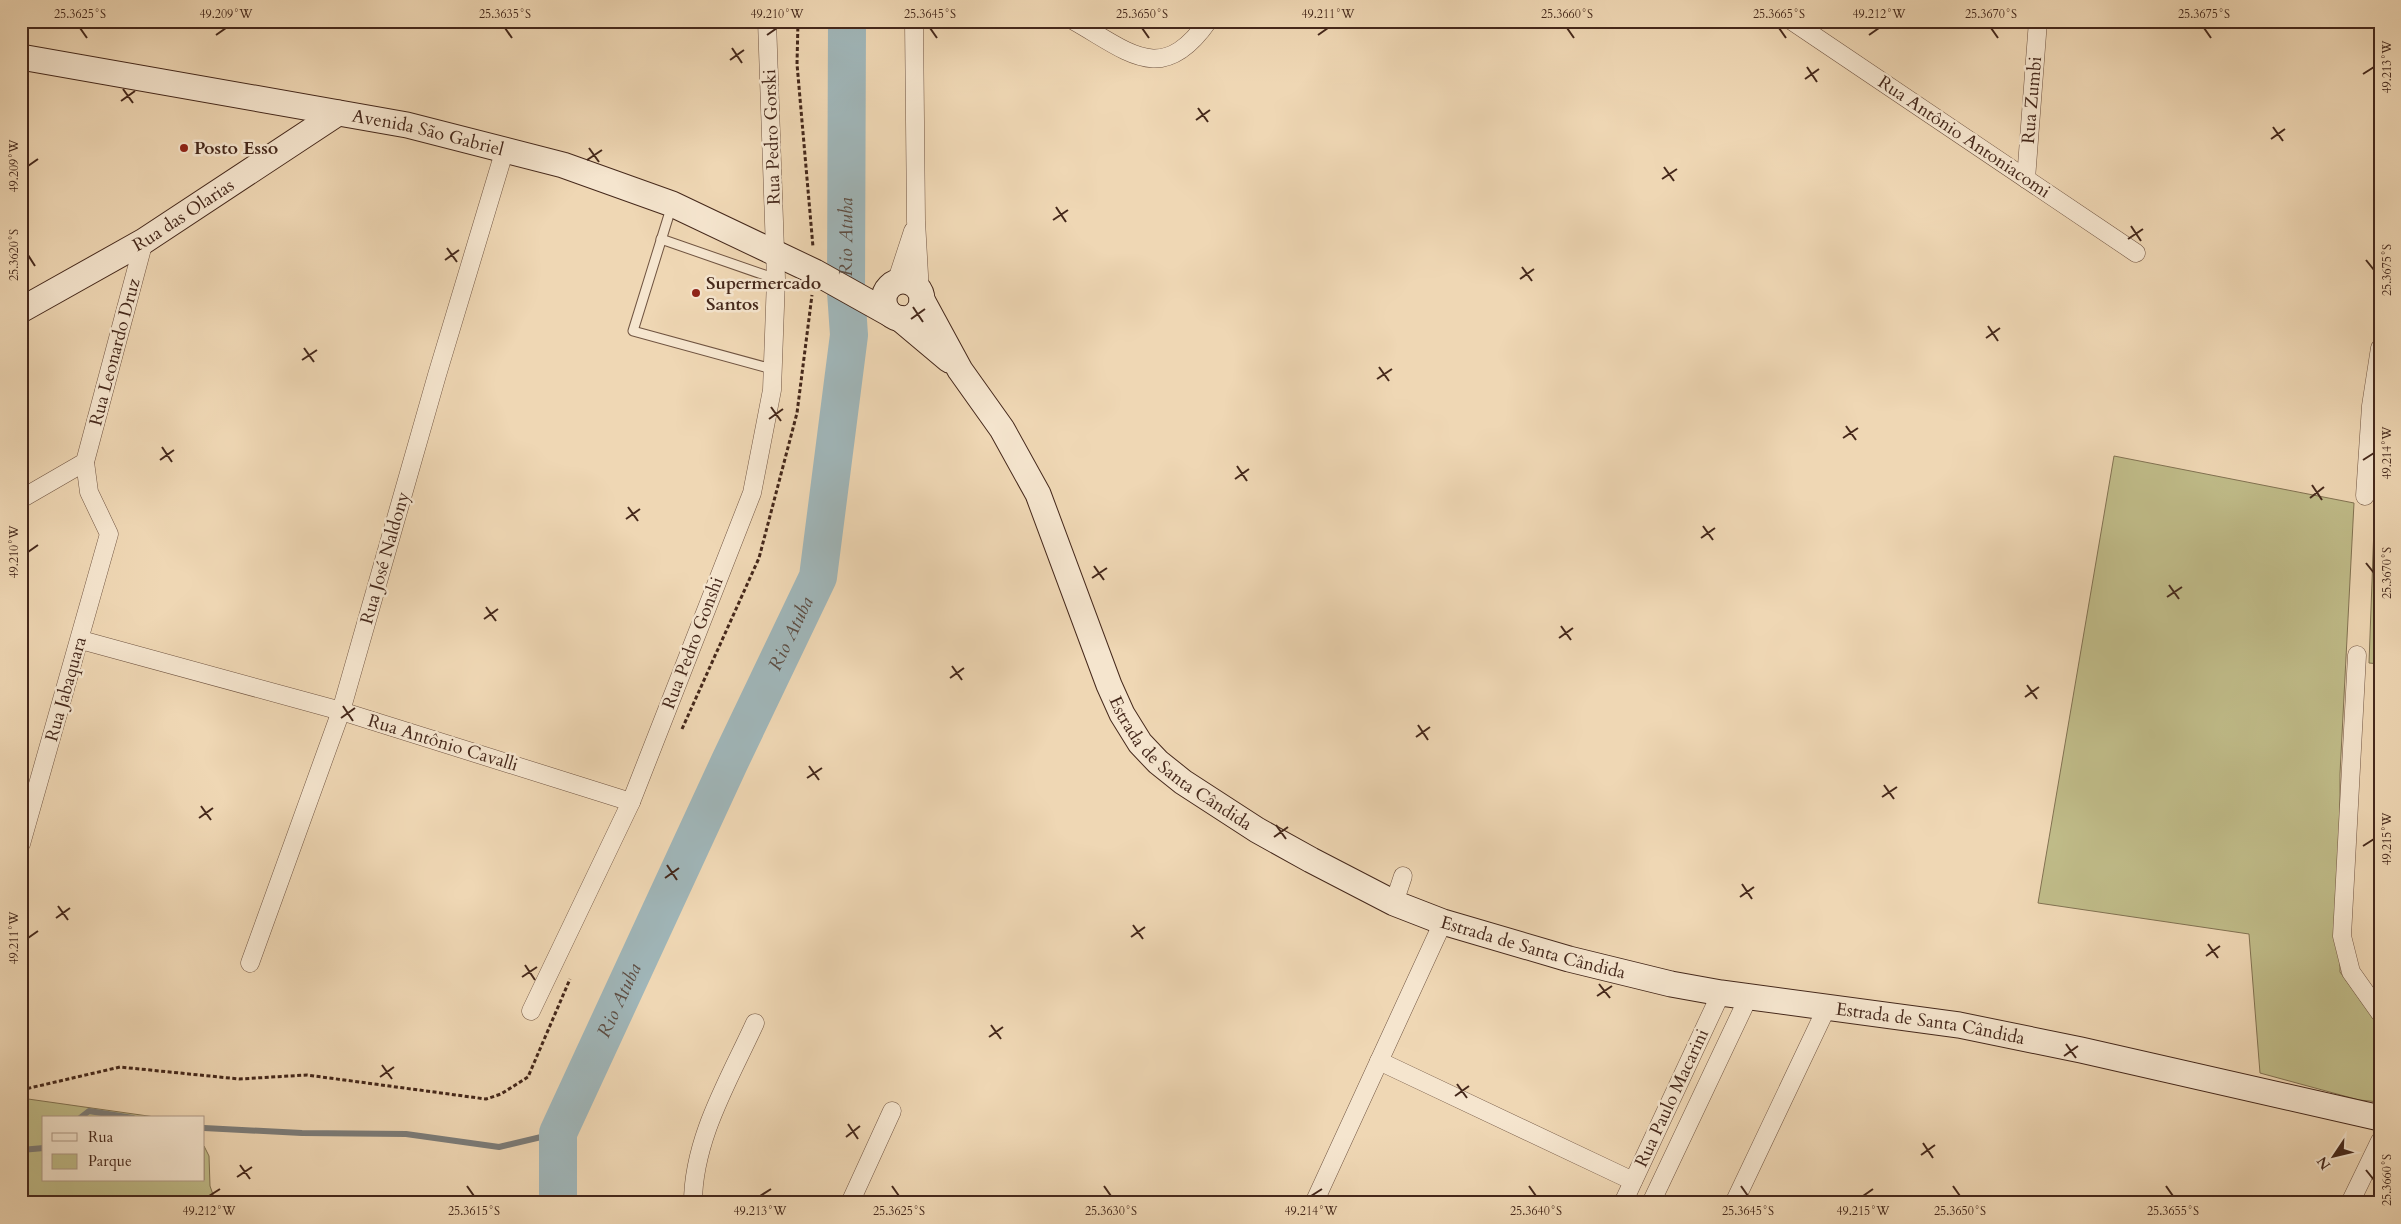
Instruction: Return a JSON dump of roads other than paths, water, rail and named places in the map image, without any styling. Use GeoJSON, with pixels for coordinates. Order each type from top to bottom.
{"type":"FeatureCollection","features":[{"type":"Feature","properties":{"kind":"main road","name":"Avenida São Gabriel"},"geometry":{"type":"LineString","coordinates":[[21,57],[407,125],[563,165],[672,204],[777,253],[853,292]]}},
{"type":"Feature","properties":{"kind":"main road","name":"Rua das Olarias"},"geometry":{"type":"LineString","coordinates":[[21,310],[144,241],[338,113]]}},
{"type":"Feature","properties":{"kind":"main road"},"geometry":{"type":"LineString","coordinates":[[853,292],[902,282],[913,284],[921,297],[918,311],[914,316],[894,316],[885,297],[893,285]]}},
{"type":"Feature","properties":{"kind":"main road","name":"Estrada de Santa Cândida"},"geometry":{"type":"LineString","coordinates":[[853,292],[894,316],[960,370]]}},
{"type":"Feature","properties":{"kind":"main road","name":"Estrada de Santa Cândida"},"geometry":{"type":"LineString","coordinates":[[921,297],[960,370],[1002,429],[1038,494],[1109,685],[1122,714],[1140,743],[1158,762],[1184,782],[1257,830],[1394,903],[1443,922],[1614,971],[1720,993],[1959,1025],[2020,1036],[2380,1118]]}},
{"type":"Feature","properties":{"kind":"street","name":"Rua Pedro Gorski"},"geometry":{"type":"LineString","coordinates":[[767,21],[777,253]]}},
{"type":"Feature","properties":{"kind":"street"},"geometry":{"type":"LineString","coordinates":[[914,21],[916,221],[921,297]]}},
{"type":"Feature","properties":{"kind":"street"},"geometry":{"type":"LineString","coordinates":[[1074,21],[1129,52],[1149,59],[1167,59],[1184,50],[1196,38],[1208,21]]}},
{"type":"Feature","properties":{"kind":"street","name":"Rua Zumbi"},"geometry":{"type":"LineString","coordinates":[[2026,179],[2038,21]]}},
{"type":"Feature","properties":{"kind":"street","name":"Rua Antônio Antoniacomi"},"geometry":{"type":"LineString","coordinates":[[1797,23],[2136,254]]}},
{"type":"Feature","properties":{"kind":"street","name":"Rua José Naldony"},"geometry":{"type":"LineString","coordinates":[[250,963],[341,711],[437,375],[505,149]]}},
{"type":"Feature","properties":{"kind":"street"},"geometry":{"type":"LineString","coordinates":[[893,285],[916,221]]}},
{"type":"Feature","properties":{"kind":"street","name":"Rua Leonardo Druz"},"geometry":{"type":"LineString","coordinates":[[109,534],[90,492],[85,462],[144,241]]}},
{"type":"Feature","properties":{"kind":"street","name":"Rua Pedro Gonshi"},"geometry":{"type":"LineString","coordinates":[[531,1012],[631,802],[752,493],[772,390],[777,253]]}},
{"type":"Feature","properties":{"kind":"street"},"geometry":{"type":"LineString","coordinates":[[2365,496],[2371,406],[2380,348]]}},
{"type":"Feature","properties":{"kind":"street"},"geometry":{"type":"LineString","coordinates":[[21,499],[85,462]]}},
{"type":"Feature","properties":{"kind":"street","name":"Rua Jabaquara"},"geometry":{"type":"LineString","coordinates":[[21,844],[81,640],[109,534]]}},
{"type":"Feature","properties":{"kind":"street","name":"Rua Antônio Cavalli"},"geometry":{"type":"LineString","coordinates":[[81,640],[341,711],[631,802]]}},
{"type":"Feature","properties":{"kind":"street"},"geometry":{"type":"LineString","coordinates":[[2357,655],[2342,936],[2351,972],[2380,1013]]}},
{"type":"Feature","properties":{"kind":"street"},"geometry":{"type":"LineString","coordinates":[[1394,903],[1403,876]]}},
{"type":"Feature","properties":{"kind":"street"},"geometry":{"type":"LineString","coordinates":[[1319,1201],[1379,1061],[1443,922]]}},
{"type":"Feature","properties":{"kind":"street","name":"Rua Paulo Macarini"},"geometry":{"type":"LineString","coordinates":[[1623,1203],[1720,993]]}},
{"type":"Feature","properties":{"kind":"street"},"geometry":{"type":"LineString","coordinates":[[1651,1203],[1749,996]]}},
{"type":"Feature","properties":{"kind":"street"},"geometry":{"type":"LineString","coordinates":[[1734,1203],[1827,1007]]}},
{"type":"Feature","properties":{"kind":"street"},"geometry":{"type":"LineString","coordinates":[[693,1203],[693,1180],[705,1134],[755,1023]]}},
{"type":"Feature","properties":{"kind":"street"},"geometry":{"type":"LineString","coordinates":[[1379,1061],[1633,1181]]}},
{"type":"Feature","properties":{"kind":"street"},"geometry":{"type":"LineString","coordinates":[[850,1203],[892,1112]]}},
{"type":"Feature","properties":{"kind":"street"},"geometry":{"type":"LineString","coordinates":[[2350,1203],[2380,1141]]}},
{"type":"Feature","properties":{"kind":"lane"},"geometry":{"type":"LineString","coordinates":[[672,204],[633,331],[772,369]]}},
{"type":"Feature","properties":{"kind":"lane"},"geometry":{"type":"LineString","coordinates":[[661,240],[776,279]]}},
{"type":"Feature","properties":{"kind":"waterway","name":"Rio Atuba"},"geometry":{"type":"LineString","coordinates":[[558,1203],[558,1133],[730,761],[818,577],[849,335],[846,292],[847,21]]}},
{"type":"Feature","properties":{"kind":"waterway"},"geometry":{"type":"LineString","coordinates":[[83,1116],[89,1111],[120,1116]]}},
{"type":"Feature","properties":{"kind":"waterway"},"geometry":{"type":"LineString","coordinates":[[205,1128],[302,1133],[406,1134],[499,1147],[558,1133]]}},
{"type":"Feature","properties":{"kind":"waterway"},"geometry":{"type":"LineString","coordinates":[[21,1150],[42,1148]]}},
{"type":"Feature","properties":{"kind":"place","name":"Posto Esso"},"geometry":{"type":"Point","coordinates":[184,148]}},
{"type":"Feature","properties":{"kind":"place","name":"Supermercado Santos"},"geometry":{"type":"Point","coordinates":[696,293]}}]}
